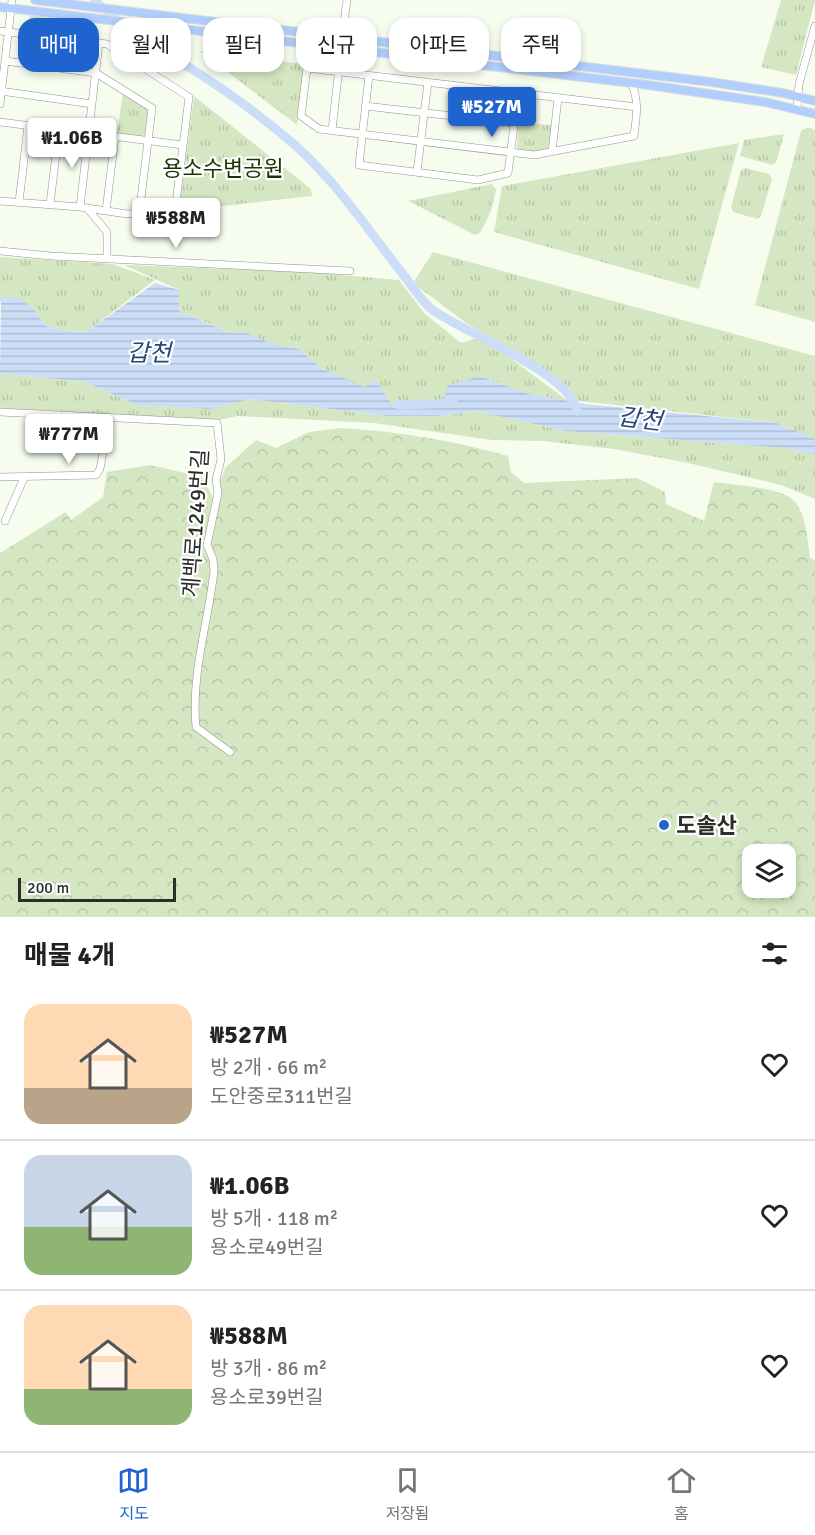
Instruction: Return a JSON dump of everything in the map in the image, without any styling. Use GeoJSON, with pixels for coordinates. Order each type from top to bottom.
{"type":"FeatureCollection","features":[{"type":"Feature","properties":{"kind":"main road"},"geometry":{"type":"LineString","coordinates":[[35,0],[296,32]]}},
{"type":"Feature","properties":{"kind":"main road"},"geometry":{"type":"LineString","coordinates":[[0,7],[11,4],[234,38],[296,45]]}},
{"type":"Feature","properties":{"kind":"main road"},"geometry":{"type":"LineString","coordinates":[[377,42],[711,82],[815,101]]}},
{"type":"Feature","properties":{"kind":"main road"},"geometry":{"type":"LineString","coordinates":[[377,54],[631,83],[765,102],[815,114]]}},
{"type":"Feature","properties":{"kind":"street"},"geometry":{"type":"LineString","coordinates":[[345,18],[347,0]]}},
{"type":"Feature","properties":{"kind":"street"},"geometry":{"type":"LineString","coordinates":[[0,104],[11,4]]}},
{"type":"Feature","properties":{"kind":"street"},"geometry":{"type":"LineString","coordinates":[[797,109],[797,96],[815,26]]}},
{"type":"Feature","properties":{"kind":"street"},"geometry":{"type":"LineString","coordinates":[[0,31],[18,33]]}},
{"type":"Feature","properties":{"kind":"street"},"geometry":{"type":"LineString","coordinates":[[0,201],[83,207],[139,215],[175,211],[189,97],[122,53],[99,43]]}},
{"type":"Feature","properties":{"kind":"street"},"geometry":{"type":"LineString","coordinates":[[5,61],[18,63]]}},
{"type":"Feature","properties":{"kind":"street"},"geometry":{"type":"LineString","coordinates":[[107,258],[107,232],[83,207],[96,72],[152,108],[139,215]]}},
{"type":"Feature","properties":{"kind":"street"},"geometry":{"type":"LineString","coordinates":[[306,72],[301,116],[312,126],[534,155],[634,136],[637,104],[631,83]]}},
{"type":"Feature","properties":{"kind":"street"},"geometry":{"type":"LineString","coordinates":[[332,130],[339,72],[558,98],[637,104]]}},
{"type":"Feature","properties":{"kind":"street"},"geometry":{"type":"LineString","coordinates":[[369,75],[359,165],[478,180],[508,173],[518,93]]}},
{"type":"Feature","properties":{"kind":"street"},"geometry":{"type":"LineString","coordinates":[[417,172],[428,82]]}},
{"type":"Feature","properties":{"kind":"street"},"geometry":{"type":"LineString","coordinates":[[637,104],[648,86]]}},
{"type":"Feature","properties":{"kind":"street"},"geometry":{"type":"LineString","coordinates":[[1,91],[92,104]]}},
{"type":"Feature","properties":{"kind":"street"},"geometry":{"type":"LineString","coordinates":[[552,152],[558,98]]}},
{"type":"Feature","properties":{"kind":"street"},"geometry":{"type":"LineString","coordinates":[[365,106],[514,123]]}},
{"type":"Feature","properties":{"kind":"street"},"geometry":{"type":"LineString","coordinates":[[0,122],[183,145]]}},
{"type":"Feature","properties":{"kind":"street"},"geometry":{"type":"LineString","coordinates":[[19,202],[28,126]]}},
{"type":"Feature","properties":{"kind":"street"},"geometry":{"type":"LineString","coordinates":[[50,204],[58,130]]}},
{"type":"Feature","properties":{"kind":"street"},"geometry":{"type":"LineString","coordinates":[[106,211],[115,136]]}},
{"type":"Feature","properties":{"kind":"street"},"geometry":{"type":"LineString","coordinates":[[0,251],[350,271]]}},
{"type":"Feature","properties":{"kind":"street","name":"계백로1249번길"},"geometry":{"type":"LineString","coordinates":[[0,412],[217,423],[221,459],[216,480],[218,493],[207,545],[213,559],[214,571],[197,666],[195,713],[196,727],[230,752]]}},
{"type":"Feature","properties":{"kind":"street"},"geometry":{"type":"LineString","coordinates":[[0,477],[96,475],[100,469],[109,418]]}},
{"type":"Feature","properties":{"kind":"street"},"geometry":{"type":"LineString","coordinates":[[4,517],[24,478]]}},
{"type":"Feature","properties":{"kind":"green space"},"geometry":{"type":"Polygon","coordinates":[[[781,0],[815,0],[796,75],[761,67],[781,0]]]}},
{"type":"Feature","properties":{"kind":"green space"},"geometry":{"type":"Polygon","coordinates":[[[30,15],[52,18],[30,18],[30,15]]]}},
{"type":"Feature","properties":{"kind":"green space"},"geometry":{"type":"Polygon","coordinates":[[[284,62],[296,63],[296,72],[303,72],[297,125],[228,72],[284,72],[284,62]]]}},
{"type":"Feature","properties":{"kind":"green space"},"geometry":{"type":"Polygon","coordinates":[[[123,93],[149,110],[145,137],[117,134],[123,93]]]}},
{"type":"Feature","properties":{"kind":"green space","name":"용소수변공원"},"geometry":{"type":"Polygon","coordinates":[[[194,96],[311,189],[312,196],[179,211],[194,96]]]}},
{"type":"Feature","properties":{"kind":"green space"},"geometry":{"type":"Polygon","coordinates":[[[518,123],[553,125],[548,151],[534,153],[517,151],[518,123]]]}},
{"type":"Feature","properties":{"kind":"green space"},"geometry":{"type":"Polygon","coordinates":[[[808,127],[815,130],[815,322],[755,305],[801,131],[808,127]]]}},
{"type":"Feature","properties":{"kind":"green space"},"geometry":{"type":"Polygon","coordinates":[[[784,134],[776,163],[772,165],[740,156],[744,140],[784,134]]]}},
{"type":"Feature","properties":{"kind":"green space"},"geometry":{"type":"Polygon","coordinates":[[[739,143],[699,289],[494,232],[502,186],[739,143]]]}},
{"type":"Feature","properties":{"kind":"green space"},"geometry":{"type":"Polygon","coordinates":[[[746,168],[769,174],[772,179],[761,216],[757,219],[733,212],[731,207],[741,170],[746,168]]]}},
{"type":"Feature","properties":{"kind":"green space"},"geometry":{"type":"Polygon","coordinates":[[[492,184],[496,190],[491,211],[480,233],[475,235],[408,201],[492,184]]]}},
{"type":"Feature","properties":{"kind":"green space"},"geometry":{"type":"Polygon","coordinates":[[[433,252],[815,356],[815,439],[777,423],[578,401],[542,367],[466,323],[413,283],[433,252]]]}},
{"type":"Feature","properties":{"kind":"green space"},"geometry":{"type":"Polygon","coordinates":[[[0,257],[113,264],[155,280],[86,332],[60,330],[46,326],[33,308],[2,297],[0,303],[0,257]]]}},
{"type":"Feature","properties":{"kind":"green space"},"geometry":{"type":"Polygon","coordinates":[[[124,265],[306,272],[399,280],[425,314],[461,343],[475,339],[497,348],[568,401],[529,394],[480,376],[442,408],[391,403],[321,368],[299,349],[266,342],[246,332],[232,333],[179,311],[179,290],[124,265]]]}},
{"type":"Feature","properties":{"kind":"green space"},"geometry":{"type":"Polygon","coordinates":[[[0,373],[85,382],[137,405],[209,409],[251,399],[387,416],[439,416],[476,411],[566,431],[784,448],[815,454],[815,499],[781,485],[688,463],[614,449],[543,441],[491,440],[374,423],[237,416],[215,421],[0,409],[0,373]]]}},
{"type":"Feature","properties":{"kind":"green space"},"geometry":{"type":"Polygon","coordinates":[[[341,428],[426,437],[508,456],[511,472],[524,483],[637,478],[665,492],[666,504],[704,521],[714,482],[766,489],[792,499],[801,511],[806,527],[810,558],[815,561],[815,917],[0,917],[0,553],[66,512],[71,520],[103,497],[107,472],[150,465],[202,477],[213,497],[226,467],[256,440],[276,448],[309,432],[341,428]]]}},
{"type":"Feature","properties":{"kind":"water","name":"갑천"},"geometry":{"type":"Polygon","coordinates":[[[155,283],[179,290],[179,311],[231,333],[246,332],[267,342],[299,349],[321,368],[364,387],[375,379],[391,403],[442,408],[447,386],[480,376],[529,394],[586,404],[777,423],[815,439],[815,454],[784,448],[566,431],[476,411],[439,416],[387,416],[251,399],[209,409],[137,405],[85,382],[0,373],[1,297],[18,298],[33,308],[46,326],[60,330],[86,332],[155,283]]]}},
{"type":"Feature","properties":{"kind":"waterway"},"geometry":{"type":"LineString","coordinates":[[95,0],[130,30],[221,88],[297,147],[339,192],[429,307],[537,369],[570,397],[577,411]]}},
{"type":"Feature","properties":{"kind":"waterway","name":"갑천"},"geometry":{"type":"LineString","coordinates":[[399,405],[454,403]]}},
{"type":"Feature","properties":{"kind":"place","name":"도솔산"},"geometry":{"type":"Point","coordinates":[664,825]}}]}
